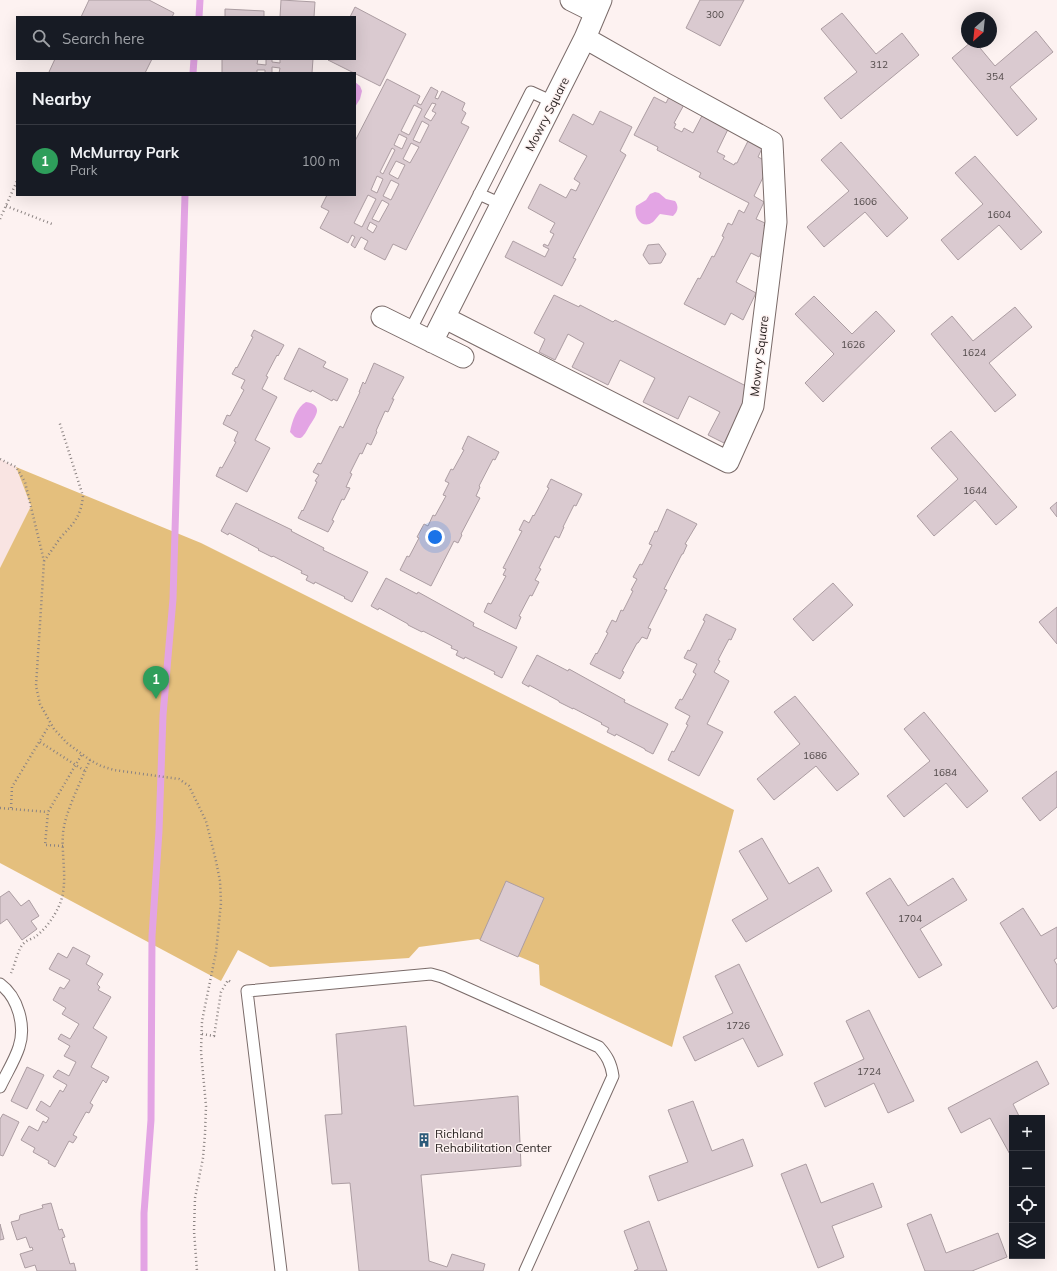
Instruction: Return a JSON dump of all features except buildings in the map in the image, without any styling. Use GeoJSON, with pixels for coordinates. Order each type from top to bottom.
{"type":"FeatureCollection","features":[{"type":"Feature","properties":{"kind":"street"},"geometry":{"type":"LineString","coordinates":[[571,0],[598,6]]}},
{"type":"Feature","properties":{"kind":"street","name":"Mowry Square"},"geometry":{"type":"LineString","coordinates":[[432,342],[585,38],[598,6]]}},
{"type":"Feature","properties":{"kind":"street","name":"Mowry Square"},"geometry":{"type":"LineString","coordinates":[[444,318],[728,462],[753,406],[776,222],[772,142],[585,38]]}},
{"type":"Feature","properties":{"kind":"street"},"geometry":{"type":"LineString","coordinates":[[382,317],[463,357]]}},
{"type":"Feature","properties":{"kind":"lane"},"geometry":{"type":"LineString","coordinates":[[410,331],[531,92],[553,102]]}},
{"type":"Feature","properties":{"kind":"lane"},"geometry":{"type":"LineString","coordinates":[[479,194],[501,204]]}},
{"type":"Feature","properties":{"kind":"lane"},"geometry":{"type":"LineString","coordinates":[[281,1271],[247,991],[431,974],[442,977],[599,1046],[606,1054],[611,1064],[613,1076],[525,1271]]}},
{"type":"Feature","properties":{"kind":"lane"},"geometry":{"type":"LineString","coordinates":[[0,1087],[20,1046],[22,1029],[19,1010],[11,995],[2,985]]}},
{"type":"Feature","properties":{"kind":"path"},"geometry":{"type":"LineString","coordinates":[[0,219],[16,182]]}},
{"type":"Feature","properties":{"kind":"path"},"geometry":{"type":"LineString","coordinates":[[6,206],[52,224]]}},
{"type":"Feature","properties":{"kind":"path"},"geometry":{"type":"LineString","coordinates":[[44,561],[52,548],[71,527],[78,517],[82,507],[82,496],[60,421]]}},
{"type":"Feature","properties":{"kind":"path"},"geometry":{"type":"LineString","coordinates":[[0,459],[16,467],[25,482],[44,561],[36,686],[40,704],[50,724],[59,735],[82,754],[101,766],[136,773],[179,778],[189,786],[206,821],[216,861],[220,881],[221,903],[216,952],[202,1020],[201,1052],[206,1106],[203,1158],[195,1198],[194,1231],[197,1271]]}},
{"type":"Feature","properties":{"kind":"path"},"geometry":{"type":"LineString","coordinates":[[11,808],[12,787],[50,724]]}},
{"type":"Feature","properties":{"kind":"path"},"geometry":{"type":"LineString","coordinates":[[40,742],[85,771]]}},
{"type":"Feature","properties":{"kind":"path"},"geometry":{"type":"LineString","coordinates":[[63,846],[45,845],[48,812],[82,754]]}},
{"type":"Feature","properties":{"kind":"path"},"geometry":{"type":"LineString","coordinates":[[2,985],[15,965],[18,951],[24,943],[35,937],[44,929],[60,906],[64,888],[63,832],[66,818],[90,760]]}},
{"type":"Feature","properties":{"kind":"path"},"geometry":{"type":"LineString","coordinates":[[0,808],[48,812]]}},
{"type":"Feature","properties":{"kind":"path"},"geometry":{"type":"LineString","coordinates":[[202,1034],[214,1036],[221,992],[228,980],[247,991]]}},
{"type":"Feature","properties":{"kind":"shaded area"},"geometry":{"type":"Polygon","coordinates":[[[356,83],[360,86],[362,91],[360,99],[356,105],[356,83]]]}},
{"type":"Feature","properties":{"kind":"shaded area"},"geometry":{"type":"Polygon","coordinates":[[[655,192],[659,193],[666,199],[675,201],[677,211],[673,216],[660,214],[653,222],[649,224],[642,223],[637,218],[635,210],[636,206],[646,200],[650,194],[655,192]]]}},
{"type":"Feature","properties":{"kind":"shaded area"},"geometry":{"type":"Polygon","coordinates":[[[306,402],[315,405],[317,411],[315,418],[304,435],[301,438],[297,438],[290,432],[291,428],[300,407],[306,402]]]}},
{"type":"Feature","properties":{"kind":"shaded area"},"geometry":{"type":"Polygon","coordinates":[[[0,459],[16,467],[31,506],[0,568],[0,459]]]}},
{"type":"Feature","properties":{"kind":"shaded area"},"geometry":{"type":"Polygon","coordinates":[[[16,467],[201,543],[734,810],[672,1047],[540,985],[539,965],[478,939],[419,947],[409,958],[270,967],[238,950],[221,981],[0,863],[0,568],[31,506],[16,467]]]}},
{"type":"Feature","properties":{"kind":"waterway"},"geometry":{"type":"LineString","coordinates":[[199,16],[200,0]]}},
{"type":"Feature","properties":{"kind":"waterway"},"geometry":{"type":"LineString","coordinates":[[193,72],[194,60]]}},
{"type":"Feature","properties":{"kind":"waterway"},"geometry":{"type":"LineString","coordinates":[[144,1271],[144,1213],[151,1120],[152,936],[159,831],[163,715],[173,599],[185,196]]}},
{"type":"Feature","properties":{"kind":"place","name":"McMurray Park"},"geometry":{"type":"Point","coordinates":[156,699]}},
{"type":"Feature","properties":{"kind":"place","name":"Richland Rehabilitation Center"},"geometry":{"type":"Point","coordinates":[424,1140]}}]}
